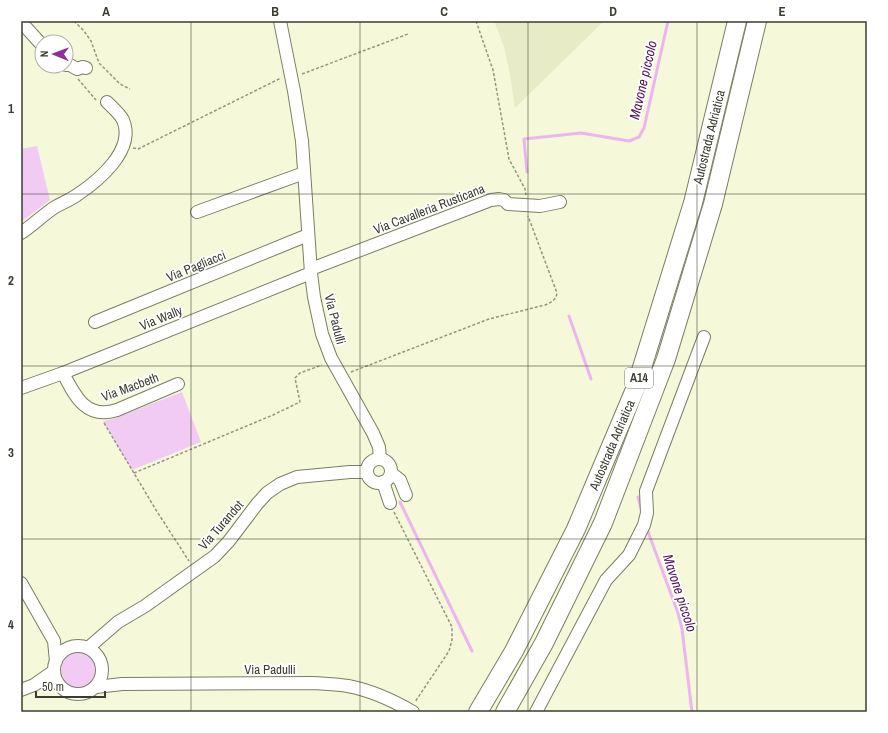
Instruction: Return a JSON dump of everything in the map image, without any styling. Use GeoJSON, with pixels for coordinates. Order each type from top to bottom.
{"type":"FeatureCollection","features":[{"type":"Feature","properties":{"kind":"highway","name":"Autostrada Adriatica"},"geometry":{"type":"LineString","coordinates":[[478,712],[514,651],[576,529],[636,387],[693,203],[737,21]]}},
{"type":"Feature","properties":{"kind":"highway","name":"Autostrada Adriatica"},"geometry":{"type":"LineString","coordinates":[[505,712],[544,643],[602,523],[666,359],[713,204],[757,21]]}},
{"type":"Feature","properties":{"kind":"street","name":"Via Padulli"},"geometry":{"type":"LineString","coordinates":[[280,21],[302,141],[311,271],[314,297],[322,334],[331,358],[342,375],[373,433],[379,447],[380,459],[389,464],[387,478],[400,480],[406,494]]}},
{"type":"Feature","properties":{"kind":"street"},"geometry":{"type":"LineString","coordinates":[[21,22],[34,36]]}},
{"type":"Feature","properties":{"kind":"street"},"geometry":{"type":"LineString","coordinates":[[74,68],[76,69],[83,67],[86,68]]}},
{"type":"Feature","properties":{"kind":"street"},"geometry":{"type":"LineString","coordinates":[[21,233],[55,207],[76,196],[100,176],[118,158],[124,145],[125,131],[123,120],[107,102]]}},
{"type":"Feature","properties":{"kind":"street"},"geometry":{"type":"LineString","coordinates":[[197,212],[304,173]]}},
{"type":"Feature","properties":{"kind":"street","name":"Via Cavalleria Rusticana"},"geometry":{"type":"LineString","coordinates":[[311,271],[491,200],[499,199],[504,200],[508,204],[527,206],[540,206],[560,202]]}},
{"type":"Feature","properties":{"kind":"street","name":"Via Pagliacci"},"geometry":{"type":"LineString","coordinates":[[95,322],[308,235]]}},
{"type":"Feature","properties":{"kind":"street","name":"Via Wally"},"geometry":{"type":"LineString","coordinates":[[21,388],[63,373],[311,271]]}},
{"type":"Feature","properties":{"kind":"street"},"geometry":{"type":"LineString","coordinates":[[536,712],[606,580],[629,555],[644,525],[647,513],[646,491],[704,337]]}},
{"type":"Feature","properties":{"kind":"street","name":"Via Macbeth"},"geometry":{"type":"LineString","coordinates":[[63,373],[79,400],[88,409],[100,412],[117,410],[178,384]]}},
{"type":"Feature","properties":{"kind":"street"},"geometry":{"type":"LineString","coordinates":[[380,459],[369,464],[367,472],[368,476],[376,483],[387,478],[390,503]]}},
{"type":"Feature","properties":{"kind":"street","name":"Via Turandot"},"geometry":{"type":"LineString","coordinates":[[88,648],[118,622],[145,606],[215,556],[229,541],[257,504],[267,493],[280,484],[297,477],[350,472],[367,472]]}},
{"type":"Feature","properties":{"kind":"street"},"geometry":{"type":"LineString","coordinates":[[21,584],[54,641],[57,683],[61,688],[68,692],[82,694],[90,692],[100,682],[108,632]]}},
{"type":"Feature","properties":{"kind":"street"},"geometry":{"type":"LineString","coordinates":[[54,641],[69,648]]}},
{"type":"Feature","properties":{"kind":"street"},"geometry":{"type":"LineString","coordinates":[[21,690],[34,685],[55,666],[64,651],[69,648],[82,646],[88,648],[98,656],[102,666],[122,684]]}},
{"type":"Feature","properties":{"kind":"street","name":"Via Padulli"},"geometry":{"type":"LineString","coordinates":[[96,687],[122,684],[336,685],[364,691],[413,708]]}},
{"type":"Feature","properties":{"kind":"street"},"geometry":{"type":"LineString","coordinates":[[34,685],[61,688]]}},
{"type":"Feature","properties":{"kind":"path"},"geometry":{"type":"LineString","coordinates":[[74,21],[91,41],[99,63],[120,84],[130,89]]}},
{"type":"Feature","properties":{"kind":"path"},"geometry":{"type":"LineString","coordinates":[[342,375],[489,319],[546,305],[553,302],[556,297],[557,293],[528,219],[526,190],[508,159],[493,70],[476,21]]}},
{"type":"Feature","properties":{"kind":"path"},"geometry":{"type":"LineString","coordinates":[[124,145],[138,149],[284,76],[296,76],[408,34]]}},
{"type":"Feature","properties":{"kind":"path"},"geometry":{"type":"LineString","coordinates":[[76,77],[101,106],[107,102]]}},
{"type":"Feature","properties":{"kind":"path"},"geometry":{"type":"LineString","coordinates":[[134,473],[273,415],[300,402],[295,378],[300,373],[328,363]]}},
{"type":"Feature","properties":{"kind":"path"},"geometry":{"type":"LineString","coordinates":[[100,412],[102,421],[191,566]]}},
{"type":"Feature","properties":{"kind":"path"},"geometry":{"type":"LineString","coordinates":[[390,503],[452,627],[452,640],[449,651],[413,708]]}},
{"type":"Feature","properties":{"kind":"shaded area"},"geometry":{"type":"Polygon","coordinates":[[[494,21],[604,21],[515,108],[504,47],[494,21]]]}},
{"type":"Feature","properties":{"kind":"shaded area"},"geometry":{"type":"Polygon","coordinates":[[[37,146],[50,200],[21,222],[21,149],[37,146]]]}},
{"type":"Feature","properties":{"kind":"shaded area"},"geometry":{"type":"Polygon","coordinates":[[[182,392],[201,442],[132,470],[103,421],[113,419],[182,392]]]}},
{"type":"Feature","properties":{"kind":"shaded area"},"geometry":{"type":"Polygon","coordinates":[[[76,652],[84,652],[94,657],[98,664],[98,678],[94,685],[84,690],[76,690],[66,685],[64,682],[61,675],[61,667],[66,657],[69,655],[76,652]]]}},
{"type":"Feature","properties":{"kind":"waterway","name":"Mavone piccolo"},"geometry":{"type":"LineString","coordinates":[[527,172],[524,139],[581,133],[629,141],[639,137],[644,128],[668,21]]}},
{"type":"Feature","properties":{"kind":"waterway","name":"Mavone piccolo"},"geometry":{"type":"LineString","coordinates":[[569,316],[591,379]]}},
{"type":"Feature","properties":{"kind":"waterway","name":"Mavone piccolo"},"geometry":{"type":"LineString","coordinates":[[638,497],[642,512]]}},
{"type":"Feature","properties":{"kind":"waterway","name":"Mavone piccolo"},"geometry":{"type":"LineString","coordinates":[[400,502],[472,651]]}},
{"type":"Feature","properties":{"kind":"waterway","name":"Mavone piccolo"},"geometry":{"type":"LineString","coordinates":[[647,529],[678,613],[682,629],[692,712]]}}]}
